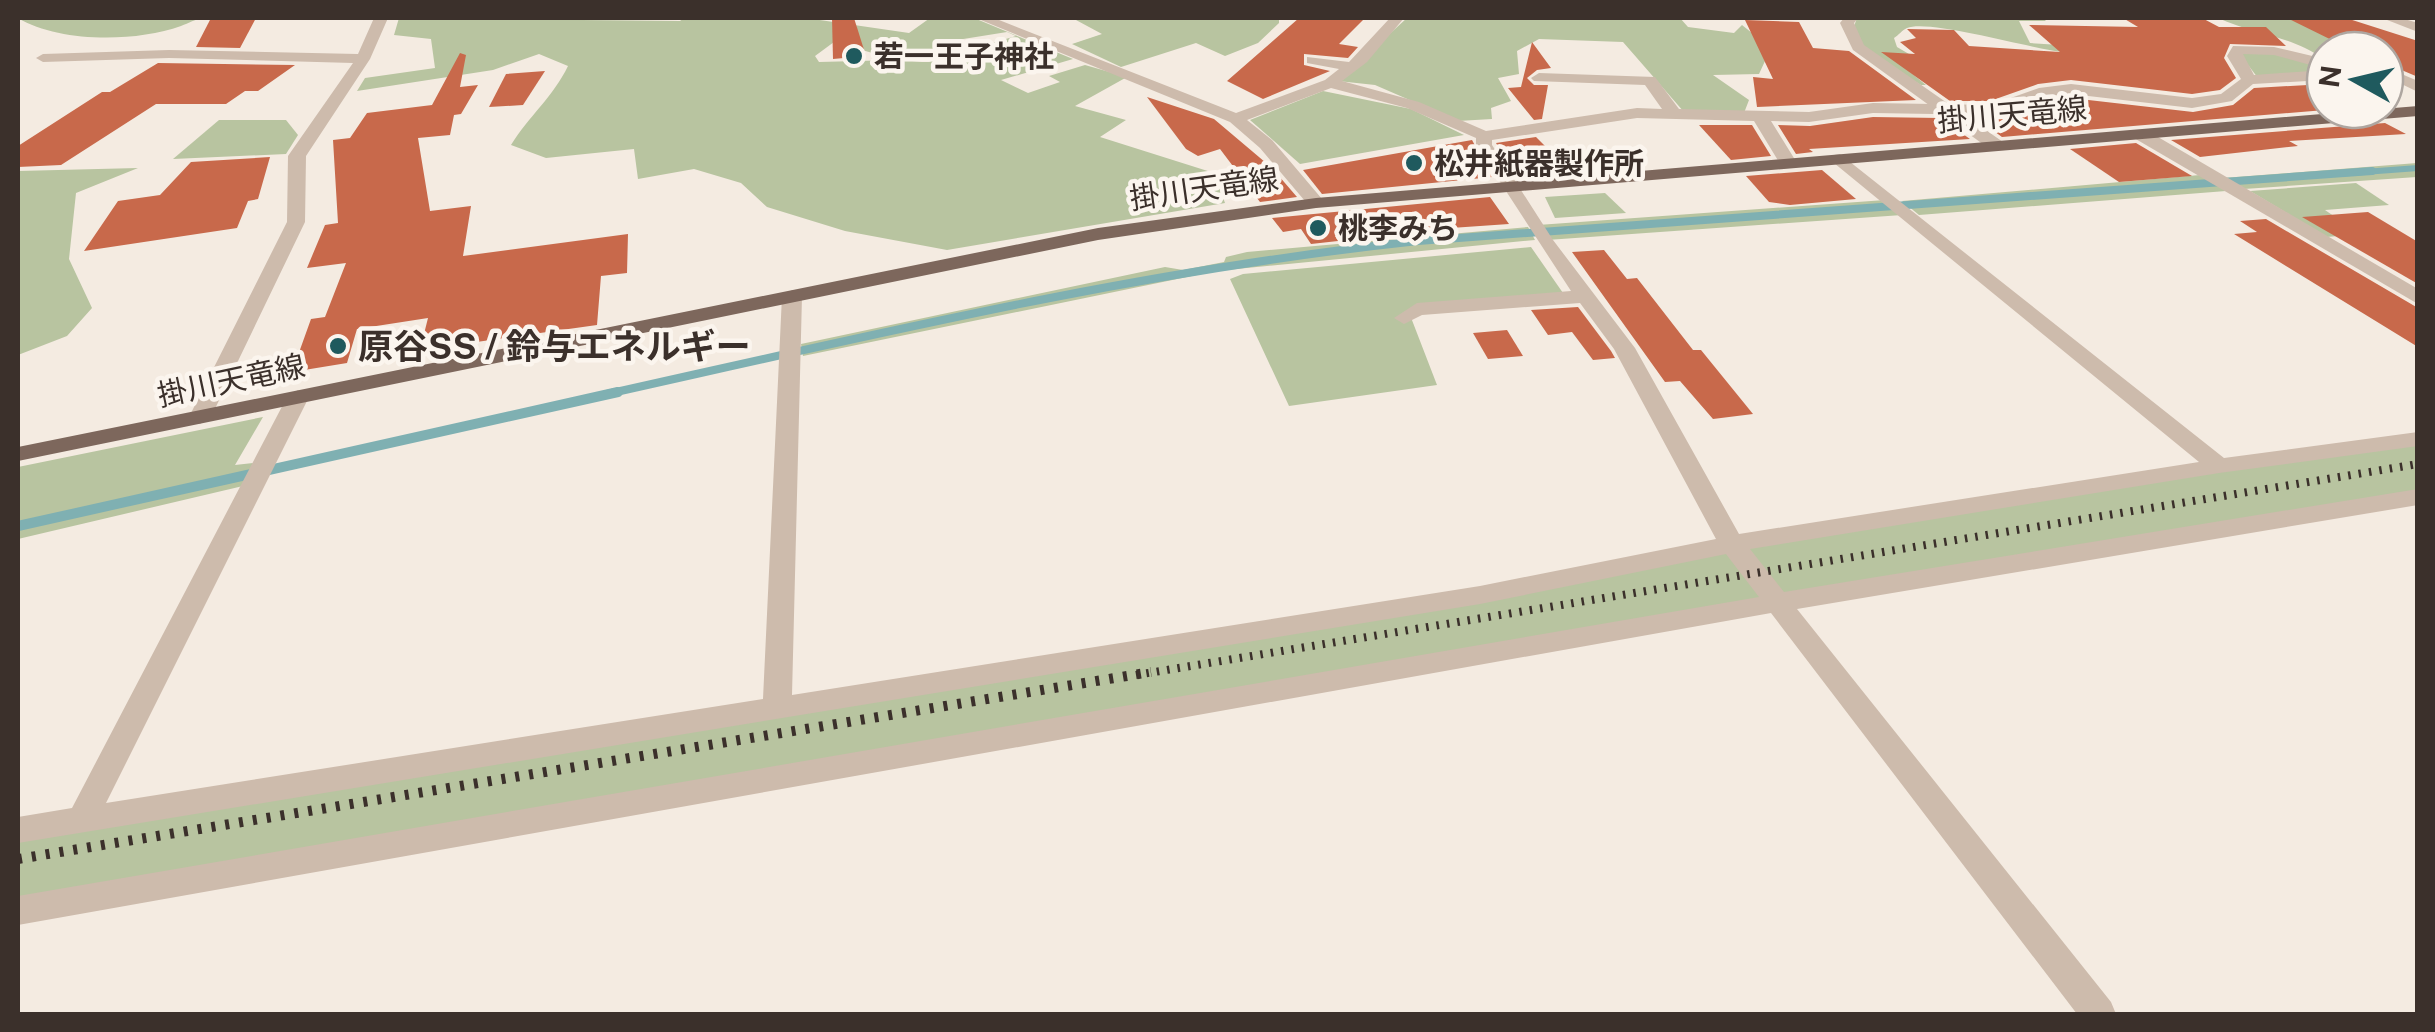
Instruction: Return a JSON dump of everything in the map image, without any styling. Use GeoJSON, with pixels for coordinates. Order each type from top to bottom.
{"type":"FeatureCollection","features":[{"type":"Feature","properties":{"kind":"main road","name":"掛川天竜線"},"geometry":{"type":"LineString","coordinates":[[18,454],[1098,234],[1316,203],[2418,111]]}},
{"type":"Feature","properties":{"kind":"street"},"geometry":{"type":"LineString","coordinates":[[200,417],[296,222],[297,156],[363,59],[382,18]]}},
{"type":"Feature","properties":{"kind":"street"},"geometry":{"type":"LineString","coordinates":[[983,18],[1236,119],[1266,144],[1316,203]]}},
{"type":"Feature","properties":{"kind":"street"},"geometry":{"type":"LineString","coordinates":[[1236,119],[1330,82],[1352,67],[1398,18]]}},
{"type":"Feature","properties":{"kind":"street"},"geometry":{"type":"LineString","coordinates":[[1851,18],[1847,23],[1858,47],[1997,146]]}},
{"type":"Feature","properties":{"kind":"street"},"geometry":{"type":"LineString","coordinates":[[2390,18],[2418,28]]}},
{"type":"Feature","properties":{"kind":"street"},"geometry":{"type":"LineString","coordinates":[[2249,80],[2234,56],[2238,49],[2274,51],[2305,59]]}},
{"type":"Feature","properties":{"kind":"street"},"geometry":{"type":"LineString","coordinates":[[43,58],[169,54],[363,59]]}},
{"type":"Feature","properties":{"kind":"street"},"geometry":{"type":"LineString","coordinates":[[1312,60],[1352,67]]}},
{"type":"Feature","properties":{"kind":"street"},"geometry":{"type":"LineString","coordinates":[[1330,82],[1413,105],[1484,136],[1637,114],[1809,117],[1873,108],[1993,110],[2045,91],[2071,88],[2192,103],[2226,98],[2249,80],[2305,76]]}},
{"type":"Feature","properties":{"kind":"street"},"geometry":{"type":"LineString","coordinates":[[1539,78],[1650,80],[1674,114]]}},
{"type":"Feature","properties":{"kind":"street"},"geometry":{"type":"LineString","coordinates":[[1759,115],[1788,163]]}},
{"type":"Feature","properties":{"kind":"street"},"geometry":{"type":"LineString","coordinates":[[2140,134],[2418,298]]}},
{"type":"Feature","properties":{"kind":"street"},"geometry":{"type":"LineString","coordinates":[[1484,136],[1484,146],[1539,232],[1624,348],[1732,544],[2098,1014]]}},
{"type":"Feature","properties":{"kind":"street"},"geometry":{"type":"LineString","coordinates":[[1840,159],[2219,466]]}},
{"type":"Feature","properties":{"kind":"street"},"geometry":{"type":"LineString","coordinates":[[777,706],[792,296]]}},
{"type":"Feature","properties":{"kind":"street"},"geometry":{"type":"LineString","coordinates":[[1404,318],[1417,309],[1586,296]]}},
{"type":"Feature","properties":{"kind":"street"},"geometry":{"type":"LineString","coordinates":[[82,821],[298,396]]}},
{"type":"Feature","properties":{"kind":"street"},"geometry":{"type":"LineString","coordinates":[[18,830],[1480,595],[1732,544],[2219,466],[2418,439]]}},
{"type":"Feature","properties":{"kind":"street"},"geometry":{"type":"LineString","coordinates":[[18,911],[1776,603],[2418,496]]}},
{"type":"Feature","properties":{"kind":"green space"},"geometry":{"type":"Polygon","coordinates":[[[18,18],[204,18],[162,32],[96,37],[54,32],[18,18]]]}},
{"type":"Feature","properties":{"kind":"green space"},"geometry":{"type":"Polygon","coordinates":[[[399,18],[806,18],[909,33],[930,18],[974,18],[1073,59],[1001,80],[1028,93],[1060,82],[1049,76],[1085,65],[1127,77],[1075,106],[1126,120],[1100,137],[1214,173],[1225,203],[947,250],[845,231],[767,207],[741,183],[694,169],[638,179],[634,149],[546,158],[511,145],[568,66],[539,54],[493,70],[357,91],[365,78],[435,68],[431,39],[394,35],[399,18]],[[1007,32],[957,40],[932,60],[912,62],[929,62],[949,55],[961,59],[972,49],[1016,36],[1007,32]],[[834,42],[815,56],[819,62],[897,60],[834,42]]]}},
{"type":"Feature","properties":{"kind":"green space"},"geometry":{"type":"Polygon","coordinates":[[[1279,18],[1279,23],[1258,43],[1225,56],[1196,43],[1121,67],[1072,44],[1102,34],[1076,20],[1279,18]]]}},
{"type":"Feature","properties":{"kind":"green space"},"geometry":{"type":"Polygon","coordinates":[[[1407,18],[1680,18],[1688,27],[1734,33],[1742,25],[1757,37],[1765,61],[1759,74],[1713,75],[1749,100],[1744,113],[1684,112],[1623,42],[1539,39],[1517,51],[1519,74],[1498,78],[1511,101],[1491,108],[1492,119],[1458,121],[1375,85],[1338,81],[1407,18]]]}},
{"type":"Feature","properties":{"kind":"green space"},"geometry":{"type":"Polygon","coordinates":[[[1857,18],[2043,18],[2046,21],[2019,21],[2030,43],[2060,45],[2063,52],[1958,31],[1907,28],[1894,38],[1897,47],[1926,64],[1910,72],[1926,85],[1921,85],[1866,52],[1853,29],[1857,18]]]}},
{"type":"Feature","properties":{"kind":"green space"},"geometry":{"type":"Polygon","coordinates":[[[2218,18],[2287,18],[2318,30],[2305,30],[2305,48],[2218,18]]]}},
{"type":"Feature","properties":{"kind":"green space"},"geometry":{"type":"Polygon","coordinates":[[[2253,50],[2305,61],[2305,74],[2258,78],[2238,52],[2253,50]]]}},
{"type":"Feature","properties":{"kind":"green space"},"geometry":{"type":"Polygon","coordinates":[[[1323,91],[1411,109],[1464,135],[1300,164],[1250,120],[1323,91]]]}},
{"type":"Feature","properties":{"kind":"green space"},"geometry":{"type":"Polygon","coordinates":[[[219,120],[286,120],[298,135],[286,154],[173,159],[219,120]]]}},
{"type":"Feature","properties":{"kind":"green space"},"geometry":{"type":"Polygon","coordinates":[[[2417,163],[2417,177],[2244,189],[2223,178],[2417,163]]]}},
{"type":"Feature","properties":{"kind":"green space"},"geometry":{"type":"Polygon","coordinates":[[[138,168],[76,193],[69,259],[92,308],[67,336],[18,355],[18,171],[138,168]]]}},
{"type":"Feature","properties":{"kind":"green space"},"geometry":{"type":"Polygon","coordinates":[[[2200,175],[2226,191],[1919,215],[1902,201],[2200,175]]]}},
{"type":"Feature","properties":{"kind":"green space"},"geometry":{"type":"Polygon","coordinates":[[[2356,183],[2389,205],[2325,210],[2360,234],[2327,237],[2250,191],[2356,183]]]}},
{"type":"Feature","properties":{"kind":"green space"},"geometry":{"type":"Polygon","coordinates":[[[1605,193],[1626,213],[1555,218],[1545,197],[1605,193]]]}},
{"type":"Feature","properties":{"kind":"green space"},"geometry":{"type":"Polygon","coordinates":[[[1885,200],[1902,215],[1547,240],[1538,225],[1885,200]]]}},
{"type":"Feature","properties":{"kind":"green space"},"geometry":{"type":"Polygon","coordinates":[[[1528,227],[1535,240],[1216,271],[803,356],[801,344],[1165,267],[1183,270],[1224,262],[1226,257],[1247,252],[1528,227]]]}},
{"type":"Feature","properties":{"kind":"green space"},"geometry":{"type":"Polygon","coordinates":[[[1531,247],[1563,293],[1410,315],[1437,385],[1289,406],[1230,279],[1243,274],[1531,247]]]}},
{"type":"Feature","properties":{"kind":"green space"},"geometry":{"type":"Polygon","coordinates":[[[263,417],[235,465],[253,463],[243,486],[18,539],[18,467],[263,417]]]}},
{"type":"Feature","properties":{"kind":"green space"},"geometry":{"type":"Polygon","coordinates":[[[2417,437],[2417,490],[18,898],[18,834],[2417,437]]]}},
{"type":"Feature","properties":{"kind":"building"},"geometry":{"type":"Polygon","coordinates":[[[211,18],[256,18],[240,48],[196,47],[211,18]]]}},
{"type":"Feature","properties":{"kind":"building"},"geometry":{"type":"Polygon","coordinates":[[[832,18],[854,18],[866,56],[833,59],[832,18]]]}},
{"type":"Feature","properties":{"kind":"building"},"geometry":{"type":"Polygon","coordinates":[[[1299,18],[1365,18],[1339,44],[1358,47],[1348,58],[1304,54],[1304,65],[1330,71],[1263,99],[1227,81],[1299,18]]]}},
{"type":"Feature","properties":{"kind":"building"},"geometry":{"type":"Polygon","coordinates":[[[2123,18],[2202,18],[2219,27],[2266,27],[2286,46],[2230,44],[2224,58],[2236,78],[2220,90],[2192,94],[2071,80],[2038,84],[1990,101],[1950,101],[1881,52],[1915,54],[1900,42],[1916,38],[1907,29],[1954,30],[1969,46],[2060,52],[2029,25],[2138,27],[2123,18]]]}},
{"type":"Feature","properties":{"kind":"building"},"geometry":{"type":"Polygon","coordinates":[[[2287,18],[2346,18],[2384,30],[2311,30],[2287,18]]]}},
{"type":"Feature","properties":{"kind":"building"},"geometry":{"type":"Polygon","coordinates":[[[1745,20],[1799,22],[1813,48],[1849,51],[1916,100],[1757,107],[1753,77],[1773,79],[1745,20]]]}},
{"type":"Feature","properties":{"kind":"building"},"geometry":{"type":"Polygon","coordinates":[[[2405,37],[2418,41],[2418,77],[2405,71],[2405,37]]]}},
{"type":"Feature","properties":{"kind":"building"},"geometry":{"type":"Polygon","coordinates":[[[1532,42],[1551,68],[1537,70],[1527,78],[1534,85],[1548,85],[1542,119],[1534,120],[1508,88],[1521,87],[1532,42]]]}},
{"type":"Feature","properties":{"kind":"building"},"geometry":{"type":"Polygon","coordinates":[[[460,53],[466,55],[460,87],[478,85],[461,114],[454,115],[450,135],[418,138],[430,211],[471,206],[463,256],[628,234],[627,273],[601,276],[597,325],[420,350],[428,318],[357,329],[347,363],[292,372],[311,319],[325,317],[346,263],[307,268],[325,225],[338,223],[333,140],[350,138],[367,113],[432,105],[460,53]]]}},
{"type":"Feature","properties":{"kind":"building"},"geometry":{"type":"Polygon","coordinates":[[[158,63],[295,65],[258,91],[245,91],[226,104],[156,104],[61,165],[18,167],[18,146],[102,92],[110,92],[158,63]]]}},
{"type":"Feature","properties":{"kind":"building"},"geometry":{"type":"Polygon","coordinates":[[[545,71],[523,105],[489,107],[506,74],[545,71]]]}},
{"type":"Feature","properties":{"kind":"building"},"geometry":{"type":"Polygon","coordinates":[[[2305,85],[2305,112],[2002,137],[1976,118],[1994,119],[2048,100],[2071,98],[2193,112],[2233,105],[2254,88],[2305,85]]]}},
{"type":"Feature","properties":{"kind":"building"},"geometry":{"type":"Polygon","coordinates":[[[1147,97],[1214,119],[1272,168],[1297,197],[1260,202],[1220,149],[1198,156],[1186,149],[1147,97]]]}},
{"type":"Feature","properties":{"kind":"building"},"geometry":{"type":"Polygon","coordinates":[[[1873,117],[1940,118],[1970,139],[1809,149],[1813,152],[1796,154],[1778,125],[1810,126],[1873,117]]]}},
{"type":"Feature","properties":{"kind":"building"},"geometry":{"type":"Polygon","coordinates":[[[1699,125],[1752,125],[1771,156],[1731,160],[1699,125]]]}},
{"type":"Feature","properties":{"kind":"building"},"geometry":{"type":"Polygon","coordinates":[[[2305,129],[2398,130],[2406,134],[2289,141],[2298,146],[2200,157],[2171,140],[2305,129]]]}},
{"type":"Feature","properties":{"kind":"building"},"geometry":{"type":"Polygon","coordinates":[[[1536,137],[1565,166],[1514,173],[1496,143],[1536,137]]]}},
{"type":"Feature","properties":{"kind":"building"},"geometry":{"type":"Polygon","coordinates":[[[1472,140],[1492,177],[1322,194],[1303,170],[1472,140]]]}},
{"type":"Feature","properties":{"kind":"building"},"geometry":{"type":"Polygon","coordinates":[[[2136,143],[2192,176],[2119,182],[2070,149],[2136,143]]]}},
{"type":"Feature","properties":{"kind":"building"},"geometry":{"type":"Polygon","coordinates":[[[270,157],[258,199],[248,201],[237,228],[84,251],[118,201],[160,195],[191,162],[270,157]]]}},
{"type":"Feature","properties":{"kind":"building"},"geometry":{"type":"Polygon","coordinates":[[[1822,170],[1856,199],[1790,205],[1769,202],[1746,176],[1822,170]]]}},
{"type":"Feature","properties":{"kind":"building"},"geometry":{"type":"Polygon","coordinates":[[[1490,197],[1509,224],[1335,236],[1338,241],[1311,244],[1301,229],[1283,232],[1272,218],[1490,197]]]}},
{"type":"Feature","properties":{"kind":"building"},"geometry":{"type":"Polygon","coordinates":[[[2368,212],[2418,242],[2418,284],[2302,217],[2368,212]]]}},
{"type":"Feature","properties":{"kind":"building"},"geometry":{"type":"Polygon","coordinates":[[[2266,219],[2418,308],[2418,347],[2234,234],[2257,232],[2240,221],[2266,219]]]}},
{"type":"Feature","properties":{"kind":"building"},"geometry":{"type":"Polygon","coordinates":[[[1604,250],[1627,279],[1637,278],[1693,350],[1701,350],[1753,414],[1713,419],[1680,381],[1665,382],[1572,252],[1604,250]]]}},
{"type":"Feature","properties":{"kind":"building"},"geometry":{"type":"Polygon","coordinates":[[[1578,307],[1615,358],[1593,360],[1572,332],[1548,335],[1531,310],[1578,307]]]}},
{"type":"Feature","properties":{"kind":"building"},"geometry":{"type":"Polygon","coordinates":[[[1507,330],[1523,356],[1488,359],[1473,333],[1507,330]]]}},
{"type":"Feature","properties":{"kind":"waterway"},"geometry":{"type":"LineString","coordinates":[[2337,174],[2418,168]]}},
{"type":"Feature","properties":{"kind":"waterway"},"geometry":{"type":"LineString","coordinates":[[607,394],[1010,306],[1315,253],[1418,241],[2372,171]]}},
{"type":"Feature","properties":{"kind":"waterway"},"geometry":{"type":"LineString","coordinates":[[18,526],[618,392]]}},
{"type":"Feature","properties":{"kind":"railway"},"geometry":{"type":"LineString","coordinates":[[1136,675],[2418,464]]}},
{"type":"Feature","properties":{"kind":"railway"},"geometry":{"type":"LineString","coordinates":[[18,859],[1151,672]]}},
{"type":"Feature","properties":{"kind":"place","name":"若一王子神社"},"geometry":{"type":"Point","coordinates":[854,56]}},
{"type":"Feature","properties":{"kind":"place","name":"松井紙器製作所"},"geometry":{"type":"Point","coordinates":[1414,163]}},
{"type":"Feature","properties":{"kind":"place","name":"桃李みち"},"geometry":{"type":"Point","coordinates":[1318,228]}},
{"type":"Feature","properties":{"kind":"place","name":"原谷SS / 鈴与エネルギー"},"geometry":{"type":"Point","coordinates":[338,346]}}]}
